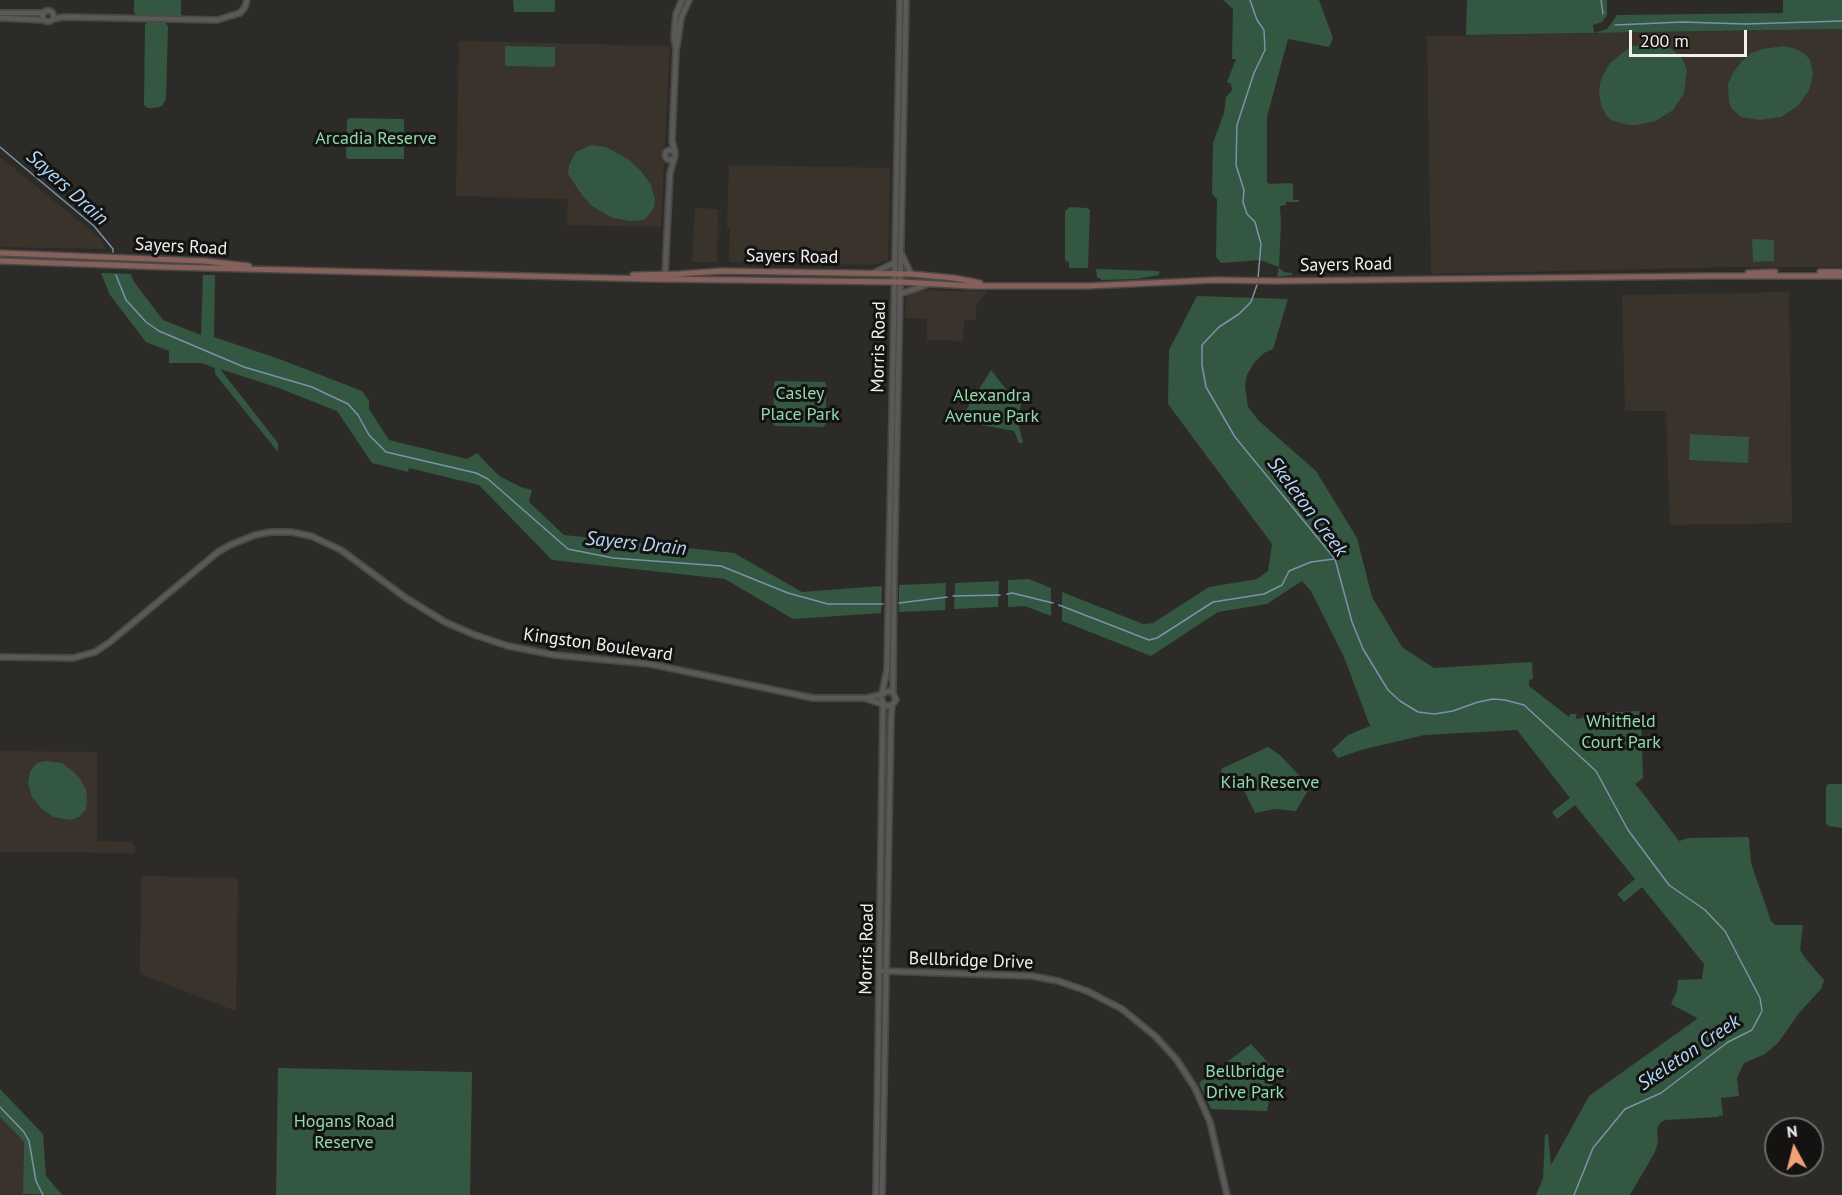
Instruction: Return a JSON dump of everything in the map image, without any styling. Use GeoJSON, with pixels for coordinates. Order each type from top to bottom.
{"type":"FeatureCollection","features":[{"type":"Feature","properties":{"kind":"main road","name":"Sayers Road"},"geometry":{"type":"LineString","coordinates":[[0,253],[204,261],[289,270]]}},
{"type":"Feature","properties":{"kind":"main road"},"geometry":{"type":"LineString","coordinates":[[47,255],[48,263]]}},
{"type":"Feature","properties":{"kind":"main road","name":"Sayers Road"},"geometry":{"type":"LineString","coordinates":[[0,261],[289,270],[1086,286],[1215,280],[1708,276],[1760,272],[1842,274]]}},
{"type":"Feature","properties":{"kind":"main road","name":"Sayers Road"},"geometry":{"type":"LineString","coordinates":[[665,277],[721,271],[910,274],[952,277],[982,285]]}},
{"type":"Feature","properties":{"kind":"street"},"geometry":{"type":"LineString","coordinates":[[676,49],[674,37],[676,14],[682,0]]}},
{"type":"Feature","properties":{"kind":"street"},"geometry":{"type":"LineString","coordinates":[[665,277],[670,172],[675,152],[672,141],[676,49],[681,18],[689,0]]}},
{"type":"Feature","properties":{"kind":"street","name":"Morris Road"},"geometry":{"type":"LineString","coordinates":[[883,694],[887,670],[892,541],[897,282],[901,274],[900,0]]}},
{"type":"Feature","properties":{"kind":"street","name":"Morris Road"},"geometry":{"type":"LineString","coordinates":[[893,436],[900,294],[894,274],[895,202],[906,0]]}},
{"type":"Feature","properties":{"kind":"street"},"geometry":{"type":"LineString","coordinates":[[0,13],[49,11],[53,16],[64,17],[214,20],[233,15],[245,3]]}},
{"type":"Feature","properties":{"kind":"street"},"geometry":{"type":"LineString","coordinates":[[44,13],[44,20]]}},
{"type":"Feature","properties":{"kind":"street"},"geometry":{"type":"LineString","coordinates":[[0,18],[48,22],[53,16]]}},
{"type":"Feature","properties":{"kind":"street"},"geometry":{"type":"LineString","coordinates":[[670,172],[665,155],[672,141]]}},
{"type":"Feature","properties":{"kind":"street"},"geometry":{"type":"LineString","coordinates":[[667,151],[675,152]]}},
{"type":"Feature","properties":{"kind":"street"},"geometry":{"type":"LineString","coordinates":[[667,159],[674,159]]}},
{"type":"Feature","properties":{"kind":"street"},"geometry":{"type":"LineString","coordinates":[[895,202],[902,202]]}},
{"type":"Feature","properties":{"kind":"street"},"geometry":{"type":"LineString","coordinates":[[901,253],[910,274]]}},
{"type":"Feature","properties":{"kind":"street"},"geometry":{"type":"LineString","coordinates":[[868,273],[894,263]]}},
{"type":"Feature","properties":{"kind":"street"},"geometry":{"type":"LineString","coordinates":[[900,294],[932,283]]}},
{"type":"Feature","properties":{"kind":"street","name":"Kingston Boulevard"},"geometry":{"type":"LineString","coordinates":[[0,657],[73,658],[95,652],[224,548],[255,535],[291,532],[311,536],[341,550],[406,598],[445,622],[508,646],[555,655],[650,664],[813,698],[864,698],[883,694]]}},
{"type":"Feature","properties":{"kind":"street","name":"Morris Road"},"geometry":{"type":"LineString","coordinates":[[892,541],[893,693]]}},
{"type":"Feature","properties":{"kind":"street"},"geometry":{"type":"LineString","coordinates":[[888,691],[893,693],[896,700],[888,706],[883,703],[883,694],[888,691]]}},
{"type":"Feature","properties":{"kind":"street","name":"Kingston Boulevard"},"geometry":{"type":"LineString","coordinates":[[864,698],[883,703]]}},
{"type":"Feature","properties":{"kind":"street","name":"Morris Road"},"geometry":{"type":"LineString","coordinates":[[883,703],[883,971]]}},
{"type":"Feature","properties":{"kind":"street","name":"Morris Road"},"geometry":{"type":"LineString","coordinates":[[882,1195],[880,1161],[882,994],[892,705]]}},
{"type":"Feature","properties":{"kind":"street"},"geometry":{"type":"LineString","coordinates":[[883,798],[889,798]]}},
{"type":"Feature","properties":{"kind":"street","name":"Bellbridge Drive"},"geometry":{"type":"LineString","coordinates":[[883,971],[1032,976],[1058,981],[1087,991],[1122,1010],[1155,1035],[1177,1060],[1195,1088],[1210,1122],[1227,1195]]}},
{"type":"Feature","properties":{"kind":"street","name":"Morris Road"},"geometry":{"type":"LineString","coordinates":[[876,1195],[880,1161]]}},
{"type":"Feature","properties":{"kind":"shaded area"},"geometry":{"type":"Polygon","coordinates":[[[1842,29],[1842,267],[1730,267],[1431,274],[1427,36],[1842,29]]]}},
{"type":"Feature","properties":{"kind":"shaded area"},"geometry":{"type":"Polygon","coordinates":[[[459,41],[670,46],[665,145],[660,158],[664,164],[661,227],[567,225],[568,199],[456,196],[459,41]]]}},
{"type":"Feature","properties":{"kind":"shaded area"},"geometry":{"type":"Polygon","coordinates":[[[0,157],[101,239],[106,249],[0,247],[0,157]]]}},
{"type":"Feature","properties":{"kind":"shaded area"},"geometry":{"type":"Polygon","coordinates":[[[729,165],[890,168],[888,260],[873,265],[729,262],[730,228],[727,228],[729,165]]]}},
{"type":"Feature","properties":{"kind":"shaded area"},"geometry":{"type":"Polygon","coordinates":[[[695,208],[718,209],[717,262],[692,262],[695,208]]]}},
{"type":"Feature","properties":{"kind":"shaded area"},"geometry":{"type":"Polygon","coordinates":[[[920,290],[988,291],[976,306],[976,320],[964,320],[963,341],[927,340],[927,319],[905,318],[906,296],[920,290]]]}},
{"type":"Feature","properties":{"kind":"shaded area"},"geometry":{"type":"Polygon","coordinates":[[[1789,292],[1792,523],[1670,525],[1666,411],[1625,411],[1622,295],[1789,292]]]}},
{"type":"Feature","properties":{"kind":"shaded area"},"geometry":{"type":"Polygon","coordinates":[[[0,751],[97,752],[97,841],[131,842],[135,853],[0,852],[0,751]]]}},
{"type":"Feature","properties":{"kind":"shaded area"},"geometry":{"type":"Polygon","coordinates":[[[141,876],[238,878],[236,1011],[140,974],[141,876]]]}},
{"type":"Feature","properties":{"kind":"shaded area"},"geometry":{"type":"Polygon","coordinates":[[[0,1117],[24,1142],[23,1194],[25,1195],[0,1195],[0,1117]]]}},
{"type":"Feature","properties":{"kind":"green space"},"geometry":{"type":"Polygon","coordinates":[[[134,0],[181,0],[181,17],[137,16],[134,12],[134,0]]]}},
{"type":"Feature","properties":{"kind":"green space"},"geometry":{"type":"Polygon","coordinates":[[[513,0],[555,0],[555,11],[514,12],[513,0]]]}},
{"type":"Feature","properties":{"kind":"green space"},"geometry":{"type":"Polygon","coordinates":[[[1223,0],[1319,0],[1333,38],[1329,47],[1288,39],[1267,117],[1267,182],[1269,184],[1291,183],[1293,200],[1299,200],[1299,202],[1286,202],[1286,205],[1280,206],[1279,268],[1292,275],[1277,277],[1279,267],[1260,260],[1221,263],[1216,257],[1217,199],[1212,194],[1213,143],[1224,113],[1226,97],[1232,90],[1231,84],[1227,82],[1236,59],[1232,59],[1233,9],[1223,0]]]}},
{"type":"Feature","properties":{"kind":"green space"},"geometry":{"type":"Polygon","coordinates":[[[1467,0],[1607,0],[1607,15],[1602,22],[1593,25],[1594,33],[1466,35],[1467,0]]]}},
{"type":"Feature","properties":{"kind":"green space"},"geometry":{"type":"Polygon","coordinates":[[[1783,0],[1842,0],[1842,29],[1594,33],[1607,29],[1617,15],[1783,13],[1783,0]]]}},
{"type":"Feature","properties":{"kind":"green space"},"geometry":{"type":"Polygon","coordinates":[[[149,21],[164,21],[168,26],[166,99],[162,106],[155,108],[148,108],[144,105],[145,24],[149,21]]]}},
{"type":"Feature","properties":{"kind":"green space"},"geometry":{"type":"Polygon","coordinates":[[[1648,44],[1670,48],[1682,58],[1687,70],[1684,93],[1673,110],[1656,121],[1628,125],[1611,120],[1601,105],[1599,91],[1601,79],[1610,63],[1625,51],[1633,46],[1648,44]]]}},
{"type":"Feature","properties":{"kind":"green space"},"geometry":{"type":"Polygon","coordinates":[[[505,46],[555,47],[555,67],[505,66],[505,46]]]}},
{"type":"Feature","properties":{"kind":"green space"},"geometry":{"type":"Polygon","coordinates":[[[1784,46],[1796,49],[1810,60],[1813,75],[1809,90],[1798,106],[1781,117],[1760,120],[1741,117],[1732,109],[1729,102],[1728,84],[1733,73],[1751,53],[1784,46]]]}},
{"type":"Feature","properties":{"kind":"green space","name":"Arcadia Reserve"},"geometry":{"type":"Polygon","coordinates":[[[349,118],[404,119],[404,159],[348,159],[346,157],[347,120],[349,118]]]}},
{"type":"Feature","properties":{"kind":"green space"},"geometry":{"type":"Polygon","coordinates":[[[591,145],[606,147],[628,159],[651,185],[655,199],[654,208],[644,220],[631,221],[613,218],[592,206],[582,195],[568,174],[569,165],[576,152],[591,145]]]}},
{"type":"Feature","properties":{"kind":"green space"},"geometry":{"type":"Polygon","coordinates":[[[1070,207],[1090,210],[1088,268],[1069,268],[1069,263],[1065,260],[1065,211],[1070,207]]]}},
{"type":"Feature","properties":{"kind":"green space"},"geometry":{"type":"Polygon","coordinates":[[[1752,239],[1774,240],[1774,261],[1753,262],[1752,239]]]}},
{"type":"Feature","properties":{"kind":"green space"},"geometry":{"type":"Polygon","coordinates":[[[1096,269],[1159,271],[1159,275],[1136,279],[1102,280],[1097,277],[1096,269]]]}},
{"type":"Feature","properties":{"kind":"green space"},"geometry":{"type":"Polygon","coordinates":[[[101,273],[131,274],[134,282],[163,320],[201,335],[203,275],[215,275],[214,337],[362,391],[369,401],[369,409],[389,440],[467,459],[477,453],[501,477],[532,490],[529,502],[564,535],[734,553],[802,592],[882,586],[881,613],[793,619],[725,579],[552,560],[479,485],[409,468],[408,472],[372,463],[337,411],[276,387],[220,369],[278,443],[278,452],[215,374],[215,368],[201,363],[169,363],[169,351],[146,342],[110,295],[101,273]]]}},
{"type":"Feature","properties":{"kind":"green space","name":"Whitfield Court Park"},"geometry":{"type":"Polygon","coordinates":[[[1197,296],[1288,299],[1273,349],[1264,353],[1254,363],[1247,375],[1245,386],[1248,407],[1259,421],[1316,471],[1357,538],[1372,597],[1402,647],[1434,668],[1531,662],[1533,679],[1529,680],[1529,686],[1569,717],[1570,714],[1576,714],[1576,719],[1583,718],[1583,714],[1639,711],[1643,778],[1635,784],[1679,841],[1689,838],[1747,837],[1751,863],[1771,921],[1775,925],[1803,925],[1800,950],[1824,980],[1821,989],[1799,1013],[1778,1043],[1765,1054],[1744,1063],[1737,1078],[1739,1096],[1721,1098],[1723,1116],[1665,1120],[1660,1123],[1657,1128],[1658,1142],[1655,1152],[1630,1195],[1536,1195],[1543,1179],[1545,1135],[1548,1134],[1551,1165],[1589,1096],[1697,1019],[1671,1004],[1677,991],[1678,980],[1702,979],[1704,964],[1642,887],[1624,902],[1617,894],[1635,879],[1575,805],[1557,819],[1552,812],[1570,798],[1517,730],[1424,735],[1338,758],[1332,750],[1348,735],[1370,726],[1344,657],[1311,591],[1302,581],[1267,604],[1218,612],[1151,656],[1062,621],[1062,592],[1143,624],[1153,623],[1209,587],[1257,579],[1268,571],[1272,544],[1168,404],[1169,350],[1197,296]]]}},
{"type":"Feature","properties":{"kind":"green space","name":"Alexandra Avenue Park"},"geometry":{"type":"Polygon","coordinates":[[[991,370],[1009,393],[1021,403],[1018,423],[1023,443],[1019,443],[1014,431],[971,423],[958,423],[991,370]]]}},
{"type":"Feature","properties":{"kind":"green space","name":"Casley Place Park"},"geometry":{"type":"Polygon","coordinates":[[[776,381],[825,382],[826,424],[823,427],[775,426],[773,424],[774,383],[776,381]]]}},
{"type":"Feature","properties":{"kind":"green space"},"geometry":{"type":"Polygon","coordinates":[[[1690,434],[1749,437],[1748,463],[1689,460],[1690,434]]]}},
{"type":"Feature","properties":{"kind":"green space"},"geometry":{"type":"Polygon","coordinates":[[[1029,579],[1051,588],[1051,616],[1025,606],[1008,607],[1008,580],[1029,579]]]}},
{"type":"Feature","properties":{"kind":"green space"},"geometry":{"type":"Polygon","coordinates":[[[999,581],[998,607],[954,609],[955,583],[999,581]]]}},
{"type":"Feature","properties":{"kind":"green space"},"geometry":{"type":"Polygon","coordinates":[[[946,583],[945,610],[899,612],[899,585],[946,583]]]}},
{"type":"Feature","properties":{"kind":"green space","name":"Kiah Reserve"},"geometry":{"type":"Polygon","coordinates":[[[1268,747],[1280,755],[1310,787],[1296,811],[1275,809],[1255,813],[1245,792],[1222,776],[1221,769],[1268,747]]]}},
{"type":"Feature","properties":{"kind":"green space"},"geometry":{"type":"Polygon","coordinates":[[[45,761],[62,763],[80,779],[86,790],[87,800],[86,809],[79,817],[70,820],[54,817],[43,810],[32,797],[28,783],[30,771],[37,763],[45,761]]]}},
{"type":"Feature","properties":{"kind":"green space"},"geometry":{"type":"Polygon","coordinates":[[[1828,784],[1842,784],[1842,828],[1829,826],[1826,823],[1826,787],[1828,784]]]}},
{"type":"Feature","properties":{"kind":"green space","name":"Bellbridge Drive Park"},"geometry":{"type":"Polygon","coordinates":[[[1251,1044],[1274,1069],[1289,1070],[1288,1073],[1274,1073],[1267,1111],[1211,1109],[1199,1083],[1251,1044]]]}},
{"type":"Feature","properties":{"kind":"green space","name":"Hogans Road Reserve"},"geometry":{"type":"Polygon","coordinates":[[[278,1068],[472,1072],[470,1195],[276,1195],[278,1068]]]}},
{"type":"Feature","properties":{"kind":"green space"},"geometry":{"type":"Polygon","coordinates":[[[0,1089],[43,1134],[46,1176],[62,1195],[23,1194],[24,1142],[0,1117],[0,1089]]]}},
{"type":"Feature","properties":{"kind":"waterway","name":"Skeleton Creek"},"geometry":{"type":"LineString","coordinates":[[1250,0],[1257,20],[1264,30],[1265,50],[1254,73],[1237,125],[1236,165],[1244,190],[1243,202],[1247,214],[1255,222],[1261,244],[1258,278]]}},
{"type":"Feature","properties":{"kind":"waterway"},"geometry":{"type":"LineString","coordinates":[[1601,0],[1603,14]]}},
{"type":"Feature","properties":{"kind":"waterway"},"geometry":{"type":"LineString","coordinates":[[1615,25],[1682,22],[1745,24],[1842,21]]}},
{"type":"Feature","properties":{"kind":"waterway","name":"Sayers Drain"},"geometry":{"type":"LineString","coordinates":[[0,147],[94,226],[113,252]]}},
{"type":"Feature","properties":{"kind":"waterway","name":"Sayers Drain"},"geometry":{"type":"LineString","coordinates":[[116,275],[126,300],[146,322],[159,331],[244,367],[312,387],[348,404],[358,415],[369,435],[386,452],[476,473],[488,479],[568,549],[613,558],[721,566],[788,593],[828,604],[883,604]]}},
{"type":"Feature","properties":{"kind":"waterway","name":"Skeleton Creek"},"geometry":{"type":"LineString","coordinates":[[1258,282],[1251,302],[1239,314],[1219,327],[1202,345],[1202,365],[1206,387],[1235,437],[1335,559],[1352,622],[1363,649],[1388,690],[1418,712],[1434,714],[1493,699],[1524,705],[1596,771],[1628,830],[1669,885],[1705,910],[1725,931],[1760,998],[1762,1011],[1752,1030],[1728,1042],[1661,1093],[1625,1109],[1593,1148],[1574,1195]]}},
{"type":"Feature","properties":{"kind":"waterway","name":"Sayers Drain"},"geometry":{"type":"LineString","coordinates":[[1059,605],[1149,640],[1157,638],[1213,602],[1264,594],[1282,585],[1289,571],[1311,562],[1334,559]]}},
{"type":"Feature","properties":{"kind":"waterway","name":"Sayers Drain"},"geometry":{"type":"LineString","coordinates":[[1007,594],[1012,593],[1053,603]]}},
{"type":"Feature","properties":{"kind":"waterway","name":"Sayers Drain"},"geometry":{"type":"LineString","coordinates":[[953,596],[1000,595]]}},
{"type":"Feature","properties":{"kind":"waterway","name":"Sayers Drain"},"geometry":{"type":"LineString","coordinates":[[899,603],[947,597]]}},
{"type":"Feature","properties":{"kind":"waterway"},"geometry":{"type":"LineString","coordinates":[[0,1107],[24,1132],[29,1141],[36,1181],[43,1195]]}}]}
